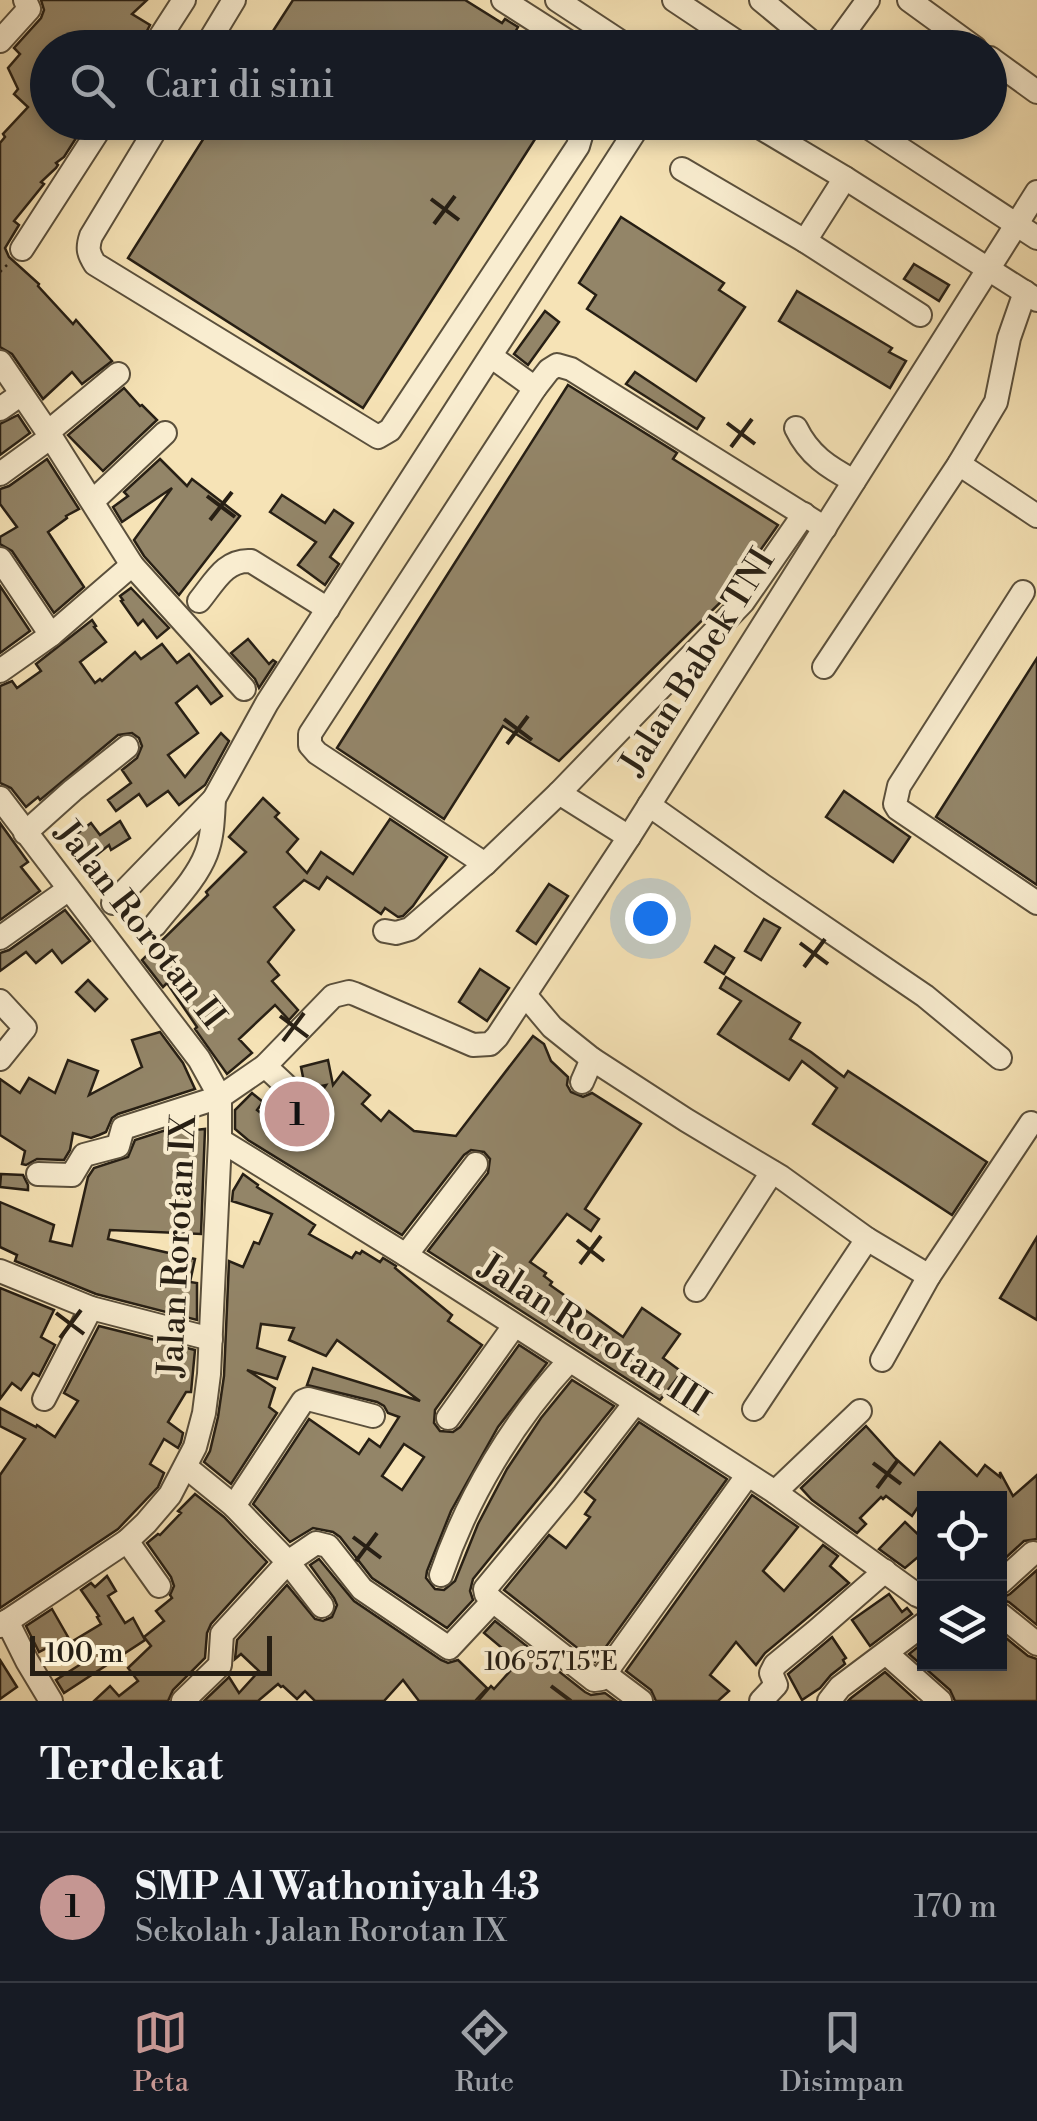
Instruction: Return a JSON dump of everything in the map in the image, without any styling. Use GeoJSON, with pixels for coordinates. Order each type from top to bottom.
{"type":"FeatureCollection","features":[{"type":"Feature","properties":{"kind":"street"},"geometry":{"type":"LineString","coordinates":[[0,41],[29,9],[25,0]]}},
{"type":"Feature","properties":{"kind":"street"},"geometry":{"type":"LineString","coordinates":[[165,30],[184,0]]}},
{"type":"Feature","properties":{"kind":"street"},"geometry":{"type":"LineString","coordinates":[[216,30],[234,0]]}},
{"type":"Feature","properties":{"kind":"street"},"geometry":{"type":"LineString","coordinates":[[503,0],[550,30]]}},
{"type":"Feature","properties":{"kind":"street"},"geometry":{"type":"LineString","coordinates":[[558,0],[592,30]]}},
{"type":"Feature","properties":{"kind":"street"},"geometry":{"type":"LineString","coordinates":[[674,0],[719,30]]}},
{"type":"Feature","properties":{"kind":"street"},"geometry":{"type":"LineString","coordinates":[[761,0],[797,30]]}},
{"type":"Feature","properties":{"kind":"street"},"geometry":{"type":"LineString","coordinates":[[846,30],[868,0]]}},
{"type":"Feature","properties":{"kind":"street"},"geometry":{"type":"LineString","coordinates":[[909,0],[950,30]]}},
{"type":"Feature","properties":{"kind":"street"},"geometry":{"type":"LineString","coordinates":[[1007,70],[1037,92]]}},
{"type":"Feature","properties":{"kind":"street"},"geometry":{"type":"LineString","coordinates":[[22,248],[92,140]]}},
{"type":"Feature","properties":{"kind":"street"},"geometry":{"type":"LineString","coordinates":[[149,140],[91,236],[88,254],[95,264],[378,437],[390,430],[580,140]]}},
{"type":"Feature","properties":{"kind":"street"},"geometry":{"type":"LineString","coordinates":[[113,903],[214,799],[267,703],[630,140]]}},
{"type":"Feature","properties":{"kind":"street"},"geometry":{"type":"LineString","coordinates":[[782,140],[990,265],[1031,296],[1008,338],[996,402],[824,668]]}},
{"type":"Feature","properties":{"kind":"street"},"geometry":{"type":"LineString","coordinates":[[886,140],[1013,228],[1037,238]]}},
{"type":"Feature","properties":{"kind":"street"},"geometry":{"type":"LineString","coordinates":[[682,169],[806,241],[920,315]]}},
{"type":"Feature","properties":{"kind":"street"},"geometry":{"type":"LineString","coordinates":[[806,241],[844,178]]}},
{"type":"Feature","properties":{"kind":"street","name":"Jalan Babek TNI"},"geometry":{"type":"LineString","coordinates":[[526,996],[1037,192]]}},
{"type":"Feature","properties":{"kind":"street"},"geometry":{"type":"LineString","coordinates":[[492,357],[535,388]]}},
{"type":"Feature","properties":{"kind":"street"},"geometry":{"type":"LineString","coordinates":[[0,362],[132,565],[244,690]]}},
{"type":"Feature","properties":{"kind":"street"},"geometry":{"type":"LineString","coordinates":[[485,864],[317,753],[309,740],[549,370],[557,365],[571,368],[824,528]]}},
{"type":"Feature","properties":{"kind":"street"},"geometry":{"type":"LineString","coordinates":[[0,474],[118,374]]}},
{"type":"Feature","properties":{"kind":"street"},"geometry":{"type":"LineString","coordinates":[[0,410],[20,394]]}},
{"type":"Feature","properties":{"kind":"street"},"geometry":{"type":"LineString","coordinates":[[796,428],[804,444],[818,458],[854,481]]}},
{"type":"Feature","properties":{"kind":"street"},"geometry":{"type":"LineString","coordinates":[[93,501],[166,433]]}},
{"type":"Feature","properties":{"kind":"street"},"geometry":{"type":"LineString","coordinates":[[959,464],[1037,516]]}},
{"type":"Feature","properties":{"kind":"street"},"geometry":{"type":"LineString","coordinates":[[385,931],[410,929],[559,793],[743,602],[804,514]]}},
{"type":"Feature","properties":{"kind":"street"},"geometry":{"type":"LineString","coordinates":[[0,559],[51,635]]}},
{"type":"Feature","properties":{"kind":"street"},"geometry":{"type":"LineString","coordinates":[[200,602],[227,566],[238,560],[251,561],[328,610]]}},
{"type":"Feature","properties":{"kind":"street"},"geometry":{"type":"LineString","coordinates":[[0,672],[51,635],[132,565]]}},
{"type":"Feature","properties":{"kind":"street"},"geometry":{"type":"LineString","coordinates":[[1024,592],[900,786],[895,804],[1037,903]]}},
{"type":"Feature","properties":{"kind":"street"},"geometry":{"type":"LineString","coordinates":[[25,832],[127,748]]}},
{"type":"Feature","properties":{"kind":"street"},"geometry":{"type":"LineString","coordinates":[[559,793],[629,837]]}},
{"type":"Feature","properties":{"kind":"street","name":"Jalan Rorotan II"},"geometry":{"type":"LineString","coordinates":[[0,798],[199,1059],[220,1097]]}},
{"type":"Feature","properties":{"kind":"street"},"geometry":{"type":"LineString","coordinates":[[156,924],[198,870],[206,853],[214,799]]}},
{"type":"Feature","properties":{"kind":"street"},"geometry":{"type":"LineString","coordinates":[[649,805],[924,996],[1000,1058]]}},
{"type":"Feature","properties":{"kind":"street"},"geometry":{"type":"LineString","coordinates":[[0,938],[69,889]]}},
{"type":"Feature","properties":{"kind":"street","name":"Jalan Rorotan IX"},"geometry":{"type":"LineString","coordinates":[[4,1624],[127,1541],[156,1513],[195,1447],[204,1413],[211,1340],[220,1097],[265,1066],[340,993],[355,994],[482,1046],[497,1037],[526,996]]}},
{"type":"Feature","properties":{"kind":"street"},"geometry":{"type":"LineString","coordinates":[[526,996],[552,1027],[592,1059],[930,1276]]}},
{"type":"Feature","properties":{"kind":"street"},"geometry":{"type":"LineString","coordinates":[[0,1001],[25,1028],[0,1059]]}},
{"type":"Feature","properties":{"kind":"street"},"geometry":{"type":"LineString","coordinates":[[582,1082],[592,1059]]}},
{"type":"Feature","properties":{"kind":"street"},"geometry":{"type":"LineString","coordinates":[[265,1066],[309,1108]]}},
{"type":"Feature","properties":{"kind":"street"},"geometry":{"type":"LineString","coordinates":[[38,1174],[72,1175],[84,1155],[118,1146],[123,1128],[220,1097]]}},
{"type":"Feature","properties":{"kind":"street"},"geometry":{"type":"LineString","coordinates":[[882,1360],[930,1276],[1035,1121]]}},
{"type":"Feature","properties":{"kind":"street","name":"Jalan Rorotan III"},"geometry":{"type":"LineString","coordinates":[[220,1140],[774,1492],[917,1595]]}},
{"type":"Feature","properties":{"kind":"street"},"geometry":{"type":"LineString","coordinates":[[406,1255],[476,1164]]}},
{"type":"Feature","properties":{"kind":"street"},"geometry":{"type":"LineString","coordinates":[[696,1290],[772,1172]]}},
{"type":"Feature","properties":{"kind":"street"},"geometry":{"type":"LineString","coordinates":[[754,1409],[867,1239]]}},
{"type":"Feature","properties":{"kind":"street"},"geometry":{"type":"LineString","coordinates":[[0,1271],[91,1308],[211,1340]]}},
{"type":"Feature","properties":{"kind":"street"},"geometry":{"type":"LineString","coordinates":[[44,1398],[91,1308]]}},
{"type":"Feature","properties":{"kind":"street"},"geometry":{"type":"LineString","coordinates":[[448,1418],[514,1326]]}},
{"type":"Feature","properties":{"kind":"street"},"geometry":{"type":"LineString","coordinates":[[441,1576],[450,1546],[505,1444],[569,1361]]}},
{"type":"Feature","properties":{"kind":"street"},"geometry":{"type":"LineString","coordinates":[[234,1506],[302,1401],[308,1399],[372,1416]]}},
{"type":"Feature","properties":{"kind":"street"},"geometry":{"type":"LineString","coordinates":[[635,1402],[485,1592],[594,1680],[599,1681],[605,1674],[747,1476]]}},
{"type":"Feature","properties":{"kind":"street"},"geometry":{"type":"LineString","coordinates":[[774,1492],[860,1411]]}},
{"type":"Feature","properties":{"kind":"street"},"geometry":{"type":"LineString","coordinates":[[186,1467],[234,1506],[288,1562],[322,1606]]}},
{"type":"Feature","properties":{"kind":"street"},"geometry":{"type":"LineString","coordinates":[[127,1541],[159,1586]]}},
{"type":"Feature","properties":{"kind":"street"},"geometry":{"type":"LineString","coordinates":[[183,1701],[220,1664],[222,1634],[288,1562],[316,1544],[324,1544],[362,1589],[449,1648],[493,1601]]}},
{"type":"Feature","properties":{"kind":"street"},"geometry":{"type":"LineString","coordinates":[[1001,1581],[1034,1553]]}},
{"type":"Feature","properties":{"kind":"street"},"geometry":{"type":"LineString","coordinates":[[761,1701],[776,1686],[771,1673],[774,1665],[885,1570]]}},
{"type":"Feature","properties":{"kind":"street"},"geometry":{"type":"LineString","coordinates":[[1007,1620],[1037,1644]]}},
{"type":"Feature","properties":{"kind":"street"},"geometry":{"type":"LineString","coordinates":[[4,1624],[51,1701]]}},
{"type":"Feature","properties":{"kind":"street"},"geometry":{"type":"LineString","coordinates":[[829,1701],[840,1687],[917,1629]]}},
{"type":"Feature","properties":{"kind":"street"},"geometry":{"type":"LineString","coordinates":[[886,1653],[940,1701]]}},
{"type":"Feature","properties":{"kind":"street"},"geometry":{"type":"LineString","coordinates":[[605,1674],[641,1701]]}},
{"type":"Feature","properties":{"kind":"building"},"geometry":{"type":"Polygon","coordinates":[[[41,0],[147,0],[132,14],[150,25],[147,30],[30,30],[44,10],[41,0]]]}},
{"type":"Feature","properties":{"kind":"building"},"geometry":{"type":"Polygon","coordinates":[[[293,0],[465,0],[502,23],[505,19],[518,27],[516,30],[274,30],[293,0]]]}},
{"type":"Feature","properties":{"kind":"building"},"geometry":{"type":"Polygon","coordinates":[[[30,30],[30,140],[75,140],[14,221],[19,225],[5,248],[9,257],[39,284],[73,324],[76,320],[112,361],[82,384],[72,372],[43,399],[12,354],[0,347],[0,143],[3,134],[28,107],[14,94],[18,89],[8,68],[20,54],[14,48],[30,30]]]}},
{"type":"Feature","properties":{"kind":"building"},"geometry":{"type":"Polygon","coordinates":[[[203,140],[534,140],[363,408],[128,258],[203,140]]]}},
{"type":"Feature","properties":{"kind":"building"},"geometry":{"type":"Polygon","coordinates":[[[621,217],[724,283],[719,290],[745,307],[696,381],[587,309],[596,295],[579,283],[621,217]]]}},
{"type":"Feature","properties":{"kind":"building"},"geometry":{"type":"Polygon","coordinates":[[[914,264],[949,285],[939,301],[904,279],[914,264]]]}},
{"type":"Feature","properties":{"kind":"building"},"geometry":{"type":"Polygon","coordinates":[[[797,291],[892,348],[889,352],[906,361],[890,388],[779,321],[797,291]]]}},
{"type":"Feature","properties":{"kind":"building"},"geometry":{"type":"Polygon","coordinates":[[[545,311],[559,322],[528,365],[514,354],[545,311]]]}},
{"type":"Feature","properties":{"kind":"building"},"geometry":{"type":"Polygon","coordinates":[[[635,372],[704,418],[697,429],[626,384],[635,372]]]}},
{"type":"Feature","properties":{"kind":"building"},"geometry":{"type":"Polygon","coordinates":[[[568,385],[677,453],[673,459],[778,525],[731,592],[559,761],[503,726],[444,819],[337,748],[568,385]]]}},
{"type":"Feature","properties":{"kind":"building"},"geometry":{"type":"Polygon","coordinates":[[[124,388],[157,420],[103,471],[68,435],[124,388]]]}},
{"type":"Feature","properties":{"kind":"building"},"geometry":{"type":"Polygon","coordinates":[[[18,415],[30,433],[0,455],[0,424],[18,415]]]}},
{"type":"Feature","properties":{"kind":"building"},"geometry":{"type":"Polygon","coordinates":[[[47,459],[79,509],[48,532],[84,587],[54,613],[12,551],[0,544],[0,537],[17,527],[0,504],[0,489],[47,459]]]}},
{"type":"Feature","properties":{"kind":"building"},"geometry":{"type":"Polygon","coordinates":[[[160,459],[187,486],[192,479],[240,516],[179,595],[134,540],[172,488],[122,522],[113,507],[128,496],[124,492],[160,459]]]}},
{"type":"Feature","properties":{"kind":"building"},"geometry":{"type":"Polygon","coordinates":[[[282,495],[325,523],[334,510],[353,523],[330,557],[339,564],[325,585],[298,565],[316,542],[270,512],[282,495]]]}},
{"type":"Feature","properties":{"kind":"building"},"geometry":{"type":"Polygon","coordinates":[[[0,586],[30,631],[0,653],[0,586]]]}},
{"type":"Feature","properties":{"kind":"building"},"geometry":{"type":"Polygon","coordinates":[[[131,588],[169,628],[157,638],[143,620],[138,625],[121,601],[120,596],[131,588]]]}},
{"type":"Feature","properties":{"kind":"building"},"geometry":{"type":"Polygon","coordinates":[[[92,620],[106,642],[80,662],[95,683],[135,652],[141,659],[162,644],[177,663],[189,654],[222,696],[211,704],[197,686],[176,703],[198,733],[168,755],[185,777],[221,733],[229,741],[205,785],[179,805],[168,791],[147,806],[139,794],[116,811],[108,800],[131,783],[122,770],[137,758],[142,746],[132,733],[118,735],[40,800],[38,797],[26,807],[11,788],[0,783],[0,686],[12,681],[17,688],[41,671],[36,664],[92,620]]]}},
{"type":"Feature","properties":{"kind":"building"},"geometry":{"type":"Polygon","coordinates":[[[248,639],[269,664],[276,662],[259,688],[231,653],[248,639]]]}},
{"type":"Feature","properties":{"kind":"building"},"geometry":{"type":"Polygon","coordinates":[[[1037,658],[1037,885],[936,817],[1037,658]]]}},
{"type":"Feature","properties":{"kind":"building"},"geometry":{"type":"Polygon","coordinates":[[[844,791],[910,837],[893,862],[826,817],[844,791]]]}},
{"type":"Feature","properties":{"kind":"building"},"geometry":{"type":"Polygon","coordinates":[[[263,798],[279,813],[275,817],[298,839],[287,852],[307,873],[321,852],[353,874],[390,819],[447,857],[403,916],[385,908],[381,914],[327,877],[319,889],[304,880],[274,907],[294,930],[268,962],[279,975],[272,981],[298,1010],[289,1020],[275,1005],[239,1039],[252,1053],[227,1074],[167,983],[163,987],[142,960],[246,852],[229,837],[263,798]]]}},
{"type":"Feature","properties":{"kind":"building"},"geometry":{"type":"Polygon","coordinates":[[[120,821],[130,838],[111,850],[109,845],[88,862],[70,839],[91,823],[100,835],[120,821]]]}},
{"type":"Feature","properties":{"kind":"building"},"geometry":{"type":"Polygon","coordinates":[[[0,823],[28,862],[21,867],[40,891],[0,920],[0,823]]]}},
{"type":"Feature","properties":{"kind":"building"},"geometry":{"type":"Polygon","coordinates":[[[549,884],[568,896],[536,944],[517,931],[549,884]]]}},
{"type":"Feature","properties":{"kind":"building"},"geometry":{"type":"Polygon","coordinates":[[[65,910],[90,941],[62,963],[52,950],[36,963],[26,952],[0,971],[0,953],[65,910]]]}},
{"type":"Feature","properties":{"kind":"building"},"geometry":{"type":"Polygon","coordinates":[[[764,919],[780,928],[761,960],[745,951],[764,919]]]}},
{"type":"Feature","properties":{"kind":"building"},"geometry":{"type":"Polygon","coordinates":[[[715,946],[734,958],[724,974],[705,962],[715,946]]]}},
{"type":"Feature","properties":{"kind":"building"},"geometry":{"type":"Polygon","coordinates":[[[480,969],[509,988],[487,1021],[459,1002],[480,969]]]}},
{"type":"Feature","properties":{"kind":"building"},"geometry":{"type":"Polygon","coordinates":[[[726,977],[800,1023],[790,1039],[844,1077],[848,1071],[987,1162],[952,1215],[813,1124],[837,1088],[802,1061],[789,1080],[718,1034],[741,1001],[720,988],[726,977]]]}},
{"type":"Feature","properties":{"kind":"building"},"geometry":{"type":"Polygon","coordinates":[[[88,980],[107,999],[95,1011],[76,992],[88,980]]]}},
{"type":"Feature","properties":{"kind":"building"},"geometry":{"type":"Polygon","coordinates":[[[160,1032],[183,1063],[195,1089],[118,1114],[106,1132],[91,1138],[73,1133],[64,1160],[37,1159],[22,1164],[25,1151],[0,1135],[0,1079],[20,1093],[29,1078],[55,1093],[68,1060],[98,1071],[89,1095],[142,1067],[132,1040],[160,1032]]]}},
{"type":"Feature","properties":{"kind":"building"},"geometry":{"type":"Polygon","coordinates":[[[533,1036],[544,1044],[551,1061],[568,1077],[571,1092],[583,1097],[592,1093],[641,1124],[585,1209],[599,1219],[591,1231],[567,1214],[530,1262],[546,1273],[550,1285],[623,1337],[642,1308],[680,1334],[663,1358],[682,1372],[660,1400],[428,1251],[488,1173],[490,1159],[484,1152],[471,1150],[464,1155],[402,1235],[235,1129],[235,1110],[252,1093],[263,1102],[257,1110],[290,1136],[302,1120],[312,1122],[319,1118],[324,1109],[319,1096],[326,1085],[311,1088],[304,1082],[301,1067],[328,1060],[333,1085],[343,1072],[370,1095],[362,1104],[381,1121],[389,1111],[414,1131],[456,1136],[533,1036]]]}},
{"type":"Feature","properties":{"kind":"building"},"geometry":{"type":"Polygon","coordinates":[[[194,1121],[195,1130],[205,1129],[201,1234],[110,1230],[108,1239],[195,1259],[190,1282],[197,1283],[197,1320],[96,1294],[15,1261],[17,1255],[0,1247],[0,1202],[54,1225],[50,1241],[72,1246],[88,1177],[94,1168],[128,1157],[135,1140],[194,1121]]]}},
{"type":"Feature","properties":{"kind":"building"},"geometry":{"type":"Polygon","coordinates":[[[1,1174],[23,1175],[28,1190],[0,1187],[1,1174]]]}},
{"type":"Feature","properties":{"kind":"building"},"geometry":{"type":"Polygon","coordinates":[[[243,1174],[315,1225],[309,1234],[352,1258],[362,1251],[396,1266],[452,1315],[448,1321],[482,1345],[435,1410],[434,1423],[440,1431],[453,1432],[460,1427],[519,1345],[547,1363],[498,1427],[451,1511],[427,1571],[426,1578],[435,1589],[444,1590],[455,1581],[478,1524],[507,1469],[572,1380],[614,1406],[473,1579],[473,1600],[447,1628],[372,1578],[333,1532],[313,1528],[290,1542],[253,1504],[309,1419],[359,1454],[369,1439],[380,1447],[399,1417],[377,1402],[307,1385],[313,1368],[420,1401],[337,1340],[326,1356],[289,1340],[294,1328],[261,1324],[257,1348],[285,1357],[277,1379],[247,1370],[275,1388],[269,1407],[277,1413],[231,1484],[204,1462],[218,1417],[224,1376],[229,1261],[243,1267],[272,1214],[232,1201],[243,1174]],[[404,1444],[382,1476],[402,1490],[424,1457],[404,1444]]]}},
{"type":"Feature","properties":{"kind":"building"},"geometry":{"type":"Polygon","coordinates":[[[1037,1237],[1037,1320],[1000,1298],[1037,1237]]]}},
{"type":"Feature","properties":{"kind":"building"},"geometry":{"type":"Polygon","coordinates":[[[0,1288],[54,1310],[41,1337],[55,1345],[39,1376],[33,1373],[21,1390],[12,1383],[0,1399],[0,1288]]]}},
{"type":"Feature","properties":{"kind":"building"},"geometry":{"type":"Polygon","coordinates":[[[99,1326],[195,1350],[191,1392],[186,1392],[168,1422],[183,1433],[181,1442],[178,1448],[164,1439],[150,1464],[164,1473],[158,1487],[118,1529],[0,1608],[0,1475],[25,1439],[0,1426],[0,1408],[55,1437],[78,1401],[64,1393],[99,1326]]]}},
{"type":"Feature","properties":{"kind":"building"},"geometry":{"type":"Polygon","coordinates":[[[639,1422],[727,1479],[595,1662],[504,1590],[549,1535],[566,1548],[590,1517],[585,1514],[595,1500],[585,1492],[639,1422]]]}},
{"type":"Feature","properties":{"kind":"building"},"geometry":{"type":"Polygon","coordinates":[[[866,1426],[914,1475],[940,1442],[977,1476],[985,1465],[1000,1477],[1000,1472],[1013,1496],[1037,1475],[1037,1539],[1024,1541],[1007,1557],[1007,1491],[917,1491],[917,1508],[912,1516],[886,1496],[881,1497],[860,1518],[866,1524],[857,1533],[801,1488],[866,1426]]]}},
{"type":"Feature","properties":{"kind":"building"},"geometry":{"type":"Polygon","coordinates":[[[195,1494],[224,1517],[267,1562],[211,1624],[205,1658],[173,1690],[168,1701],[94,1701],[110,1686],[119,1696],[138,1681],[128,1668],[151,1646],[144,1637],[164,1621],[156,1611],[172,1598],[174,1586],[147,1543],[160,1535],[195,1494]]]}},
{"type":"Feature","properties":{"kind":"building"},"geometry":{"type":"Polygon","coordinates":[[[752,1495],[798,1527],[763,1571],[784,1591],[823,1545],[838,1556],[830,1566],[849,1583],[765,1653],[756,1665],[736,1642],[710,1675],[729,1691],[718,1701],[656,1701],[651,1690],[626,1671],[752,1495]]]}},
{"type":"Feature","properties":{"kind":"building"},"geometry":{"type":"Polygon","coordinates":[[[905,1522],[917,1533],[917,1558],[905,1568],[879,1549],[905,1522]]]}},
{"type":"Feature","properties":{"kind":"building"},"geometry":{"type":"Polygon","coordinates":[[[319,1559],[354,1601],[441,1660],[458,1660],[487,1688],[475,1701],[419,1701],[403,1680],[384,1701],[315,1701],[305,1691],[297,1699],[278,1684],[258,1701],[204,1701],[229,1677],[239,1693],[259,1671],[241,1654],[235,1659],[237,1640],[287,1585],[315,1619],[332,1617],[337,1605],[310,1565],[319,1559]]]}},
{"type":"Feature","properties":{"kind":"building"},"geometry":{"type":"Polygon","coordinates":[[[1037,1570],[1037,1625],[1007,1601],[1037,1570]]]}},
{"type":"Feature","properties":{"kind":"building"},"geometry":{"type":"Polygon","coordinates":[[[107,1576],[116,1591],[108,1596],[125,1623],[133,1618],[145,1640],[64,1693],[56,1680],[81,1664],[68,1644],[101,1624],[81,1590],[91,1583],[95,1587],[107,1576]]]}},
{"type":"Feature","properties":{"kind":"building"},"geometry":{"type":"Polygon","coordinates":[[[889,1594],[902,1612],[907,1608],[912,1614],[870,1646],[852,1620],[889,1594]]]}},
{"type":"Feature","properties":{"kind":"building"},"geometry":{"type":"Polygon","coordinates":[[[52,1609],[68,1637],[39,1652],[26,1626],[52,1609]]]}},
{"type":"Feature","properties":{"kind":"building"},"geometry":{"type":"Polygon","coordinates":[[[495,1621],[585,1692],[605,1693],[616,1701],[478,1701],[511,1670],[511,1660],[484,1633],[495,1621]]]}},
{"type":"Feature","properties":{"kind":"building"},"geometry":{"type":"Polygon","coordinates":[[[832,1637],[846,1658],[845,1664],[802,1700],[788,1674],[832,1637]]]}},
{"type":"Feature","properties":{"kind":"building"},"geometry":{"type":"Polygon","coordinates":[[[1007,1639],[1037,1659],[1037,1701],[955,1701],[950,1690],[928,1671],[1007,1671],[1007,1639]]]}},
{"type":"Feature","properties":{"kind":"building"},"geometry":{"type":"Polygon","coordinates":[[[0,1660],[17,1687],[0,1699],[0,1660]]]}},
{"type":"Feature","properties":{"kind":"building"},"geometry":{"type":"Polygon","coordinates":[[[885,1672],[917,1701],[848,1701],[851,1698],[885,1672]]]}},
{"type":"Feature","properties":{"kind":"place","name":"SMP Al Wathoniyah 43"},"geometry":{"type":"Point","coordinates":[297,1114]}}]}
